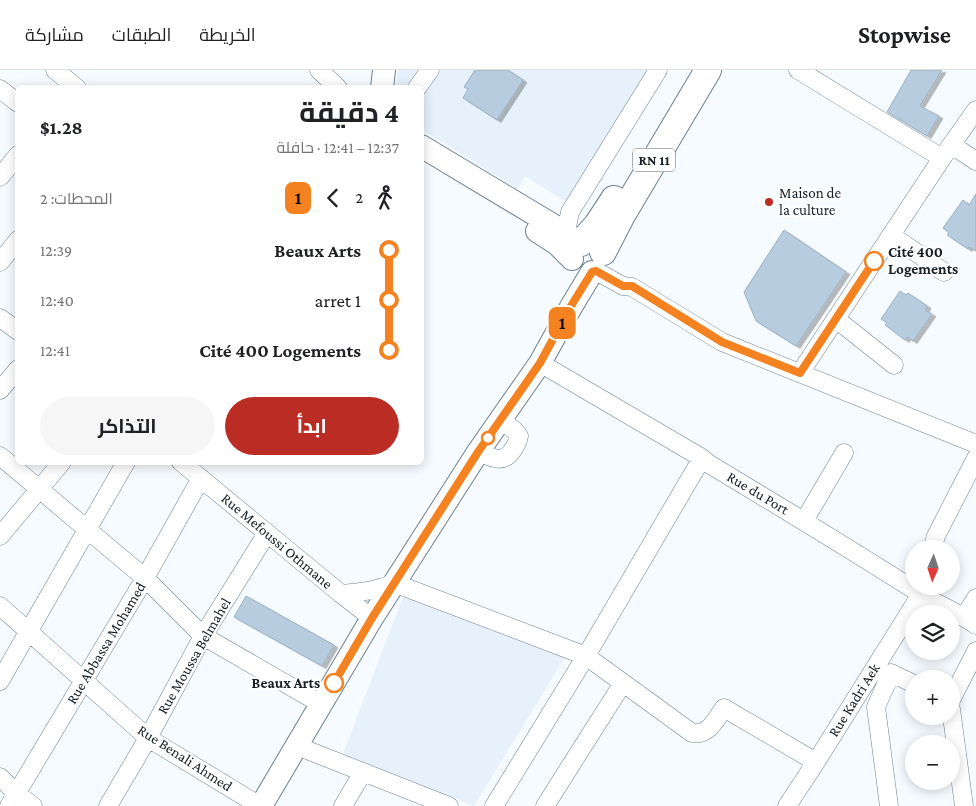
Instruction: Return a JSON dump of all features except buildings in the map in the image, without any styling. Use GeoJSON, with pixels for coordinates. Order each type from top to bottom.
{"type":"FeatureCollection","features":[{"type":"Feature","properties":{"kind":"highway","name":"RN 11"},"geometry":{"type":"LineString","coordinates":[[585,256],[597,225],[692,70]]}},
{"type":"Feature","properties":{"kind":"highway","name":"RN 11"},"geometry":{"type":"LineString","coordinates":[[585,256],[622,214],[708,70]]}},
{"type":"Feature","properties":{"kind":"main road"},"geometry":{"type":"LineString","coordinates":[[370,85],[373,70]]}},
{"type":"Feature","properties":{"kind":"main road"},"geometry":{"type":"LineString","coordinates":[[382,85],[384,70]]}},
{"type":"Feature","properties":{"kind":"main road"},"geometry":{"type":"LineString","coordinates":[[424,148],[556,227],[585,256]]}},
{"type":"Feature","properties":{"kind":"main road"},"geometry":{"type":"LineString","coordinates":[[424,161],[557,244],[585,256]]}},
{"type":"Feature","properties":{"kind":"main road"},"geometry":{"type":"LineString","coordinates":[[260,806],[394,583],[478,452],[540,363],[571,306],[585,256]]}},
{"type":"Feature","properties":{"kind":"street"},"geometry":{"type":"LineString","coordinates":[[55,70],[72,85]]}},
{"type":"Feature","properties":{"kind":"street"},"geometry":{"type":"LineString","coordinates":[[319,70],[335,85]]}},
{"type":"Feature","properties":{"kind":"street"},"geometry":{"type":"LineString","coordinates":[[419,85],[430,70]]}},
{"type":"Feature","properties":{"kind":"street"},"geometry":{"type":"LineString","coordinates":[[658,70],[570,212],[585,256],[623,286],[632,286],[722,342],[976,444]]}},
{"type":"Feature","properties":{"kind":"street"},"geometry":{"type":"LineString","coordinates":[[798,70],[947,152],[976,161]]}},
{"type":"Feature","properties":{"kind":"street"},"geometry":{"type":"LineString","coordinates":[[0,89],[15,101]]}},
{"type":"Feature","properties":{"kind":"street"},"geometry":{"type":"LineString","coordinates":[[800,373],[976,110]]}},
{"type":"Feature","properties":{"kind":"street"},"geometry":{"type":"LineString","coordinates":[[0,177],[15,159]]}},
{"type":"Feature","properties":{"kind":"street"},"geometry":{"type":"LineString","coordinates":[[891,235],[944,272]]}},
{"type":"Feature","properties":{"kind":"street"},"geometry":{"type":"LineString","coordinates":[[0,262],[15,244]]}},
{"type":"Feature","properties":{"kind":"street"},"geometry":{"type":"LineString","coordinates":[[0,318],[15,329]]}},
{"type":"Feature","properties":{"kind":"street"},"geometry":{"type":"LineString","coordinates":[[836,319],[894,365]]}},
{"type":"Feature","properties":{"kind":"street","name":"Rue du Port"},"geometry":{"type":"LineString","coordinates":[[540,363],[905,580]]}},
{"type":"Feature","properties":{"kind":"street"},"geometry":{"type":"LineString","coordinates":[[0,390],[15,372]]}},
{"type":"Feature","properties":{"kind":"street"},"geometry":{"type":"LineString","coordinates":[[804,521],[844,453]]}},
{"type":"Feature","properties":{"kind":"street"},"geometry":{"type":"LineString","coordinates":[[0,456],[145,578],[203,636],[321,704]]}},
{"type":"Feature","properties":{"kind":"street"},"geometry":{"type":"LineString","coordinates":[[494,806],[586,656],[702,458]]}},
{"type":"Feature","properties":{"kind":"street"},"geometry":{"type":"LineString","coordinates":[[935,540],[976,458]]}},
{"type":"Feature","properties":{"kind":"street"},"geometry":{"type":"LineString","coordinates":[[0,536],[60,465]]}},
{"type":"Feature","properties":{"kind":"street"},"geometry":{"type":"LineString","coordinates":[[0,681],[124,465]]}},
{"type":"Feature","properties":{"kind":"street","name":"Rue Mefoussi Othmane"},"geometry":{"type":"LineString","coordinates":[[186,465],[372,618]]}},
{"type":"Feature","properties":{"kind":"street","name":"Rue Abbassa Mohamed"},"geometry":{"type":"LineString","coordinates":[[13,800],[145,578],[201,478]]}},
{"type":"Feature","properties":{"kind":"street","name":"Rue Moussa Belmahel"},"geometry":{"type":"LineString","coordinates":[[108,806],[148,738],[203,636],[267,532]]}},
{"type":"Feature","properties":{"kind":"street"},"geometry":{"type":"LineString","coordinates":[[341,594],[364,593],[394,583],[586,656],[692,733],[698,734],[706,731],[724,708],[816,762]]}},
{"type":"Feature","properties":{"kind":"street","name":"Rue Kadri Aek"},"geometry":{"type":"LineString","coordinates":[[787,806],[919,595]]}},
{"type":"Feature","properties":{"kind":"street","name":"Rue du Port"},"geometry":{"type":"LineString","coordinates":[[930,595],[970,621]]}},
{"type":"Feature","properties":{"kind":"street"},"geometry":{"type":"LineString","coordinates":[[970,621],[976,598]]}},
{"type":"Feature","properties":{"kind":"street","name":"Rue Benali Ahmed"},"geometry":{"type":"LineString","coordinates":[[0,606],[148,738],[260,806]]}},
{"type":"Feature","properties":{"kind":"street"},"geometry":{"type":"LineString","coordinates":[[960,682],[976,651]]}},
{"type":"Feature","properties":{"kind":"street"},"geometry":{"type":"LineString","coordinates":[[889,806],[876,707],[891,673],[905,680]]}},
{"type":"Feature","properties":{"kind":"street"},"geometry":{"type":"LineString","coordinates":[[545,806],[623,683]]}},
{"type":"Feature","properties":{"kind":"street"},"geometry":{"type":"LineString","coordinates":[[953,725],[964,806]]}},
{"type":"Feature","properties":{"kind":"street"},"geometry":{"type":"LineString","coordinates":[[297,746],[439,804]]}},
{"type":"Feature","properties":{"kind":"street"},"geometry":{"type":"LineString","coordinates":[[343,806],[363,772]]}},
{"type":"Feature","properties":{"kind":"street"},"geometry":{"type":"LineString","coordinates":[[0,778],[13,800],[33,806]]}},
{"type":"Feature","properties":{"kind":"shaded area"},"geometry":{"type":"Polygon","coordinates":[[[398,70],[651,70],[566,202],[525,176],[518,189],[424,131],[424,85],[396,85],[398,70]]]}},
{"type":"Feature","properties":{"kind":"shaded area"},"geometry":{"type":"Polygon","coordinates":[[[403,597],[567,654],[474,806],[343,754],[403,597]]]}},
{"type":"Feature","properties":{"kind":"bus line","name":"1"},"geometry":{"type":"LineString","coordinates":[[334,683],[372,618],[478,452],[540,363],[592,272],[596,271],[623,286],[632,286],[722,342],[800,373],[874,261]]}},
{"type":"Feature","properties":{"kind":"place","name":"Maison de la culture"},"geometry":{"type":"Point","coordinates":[769,202]}},
{"type":"Feature","properties":{"kind":"place","name":"Cité 400 Logements"},"geometry":{"type":"Point","coordinates":[874,261]}},
{"type":"Feature","properties":{"kind":"place","name":"Beaux Arts"},"geometry":{"type":"Point","coordinates":[334,683]}}]}
